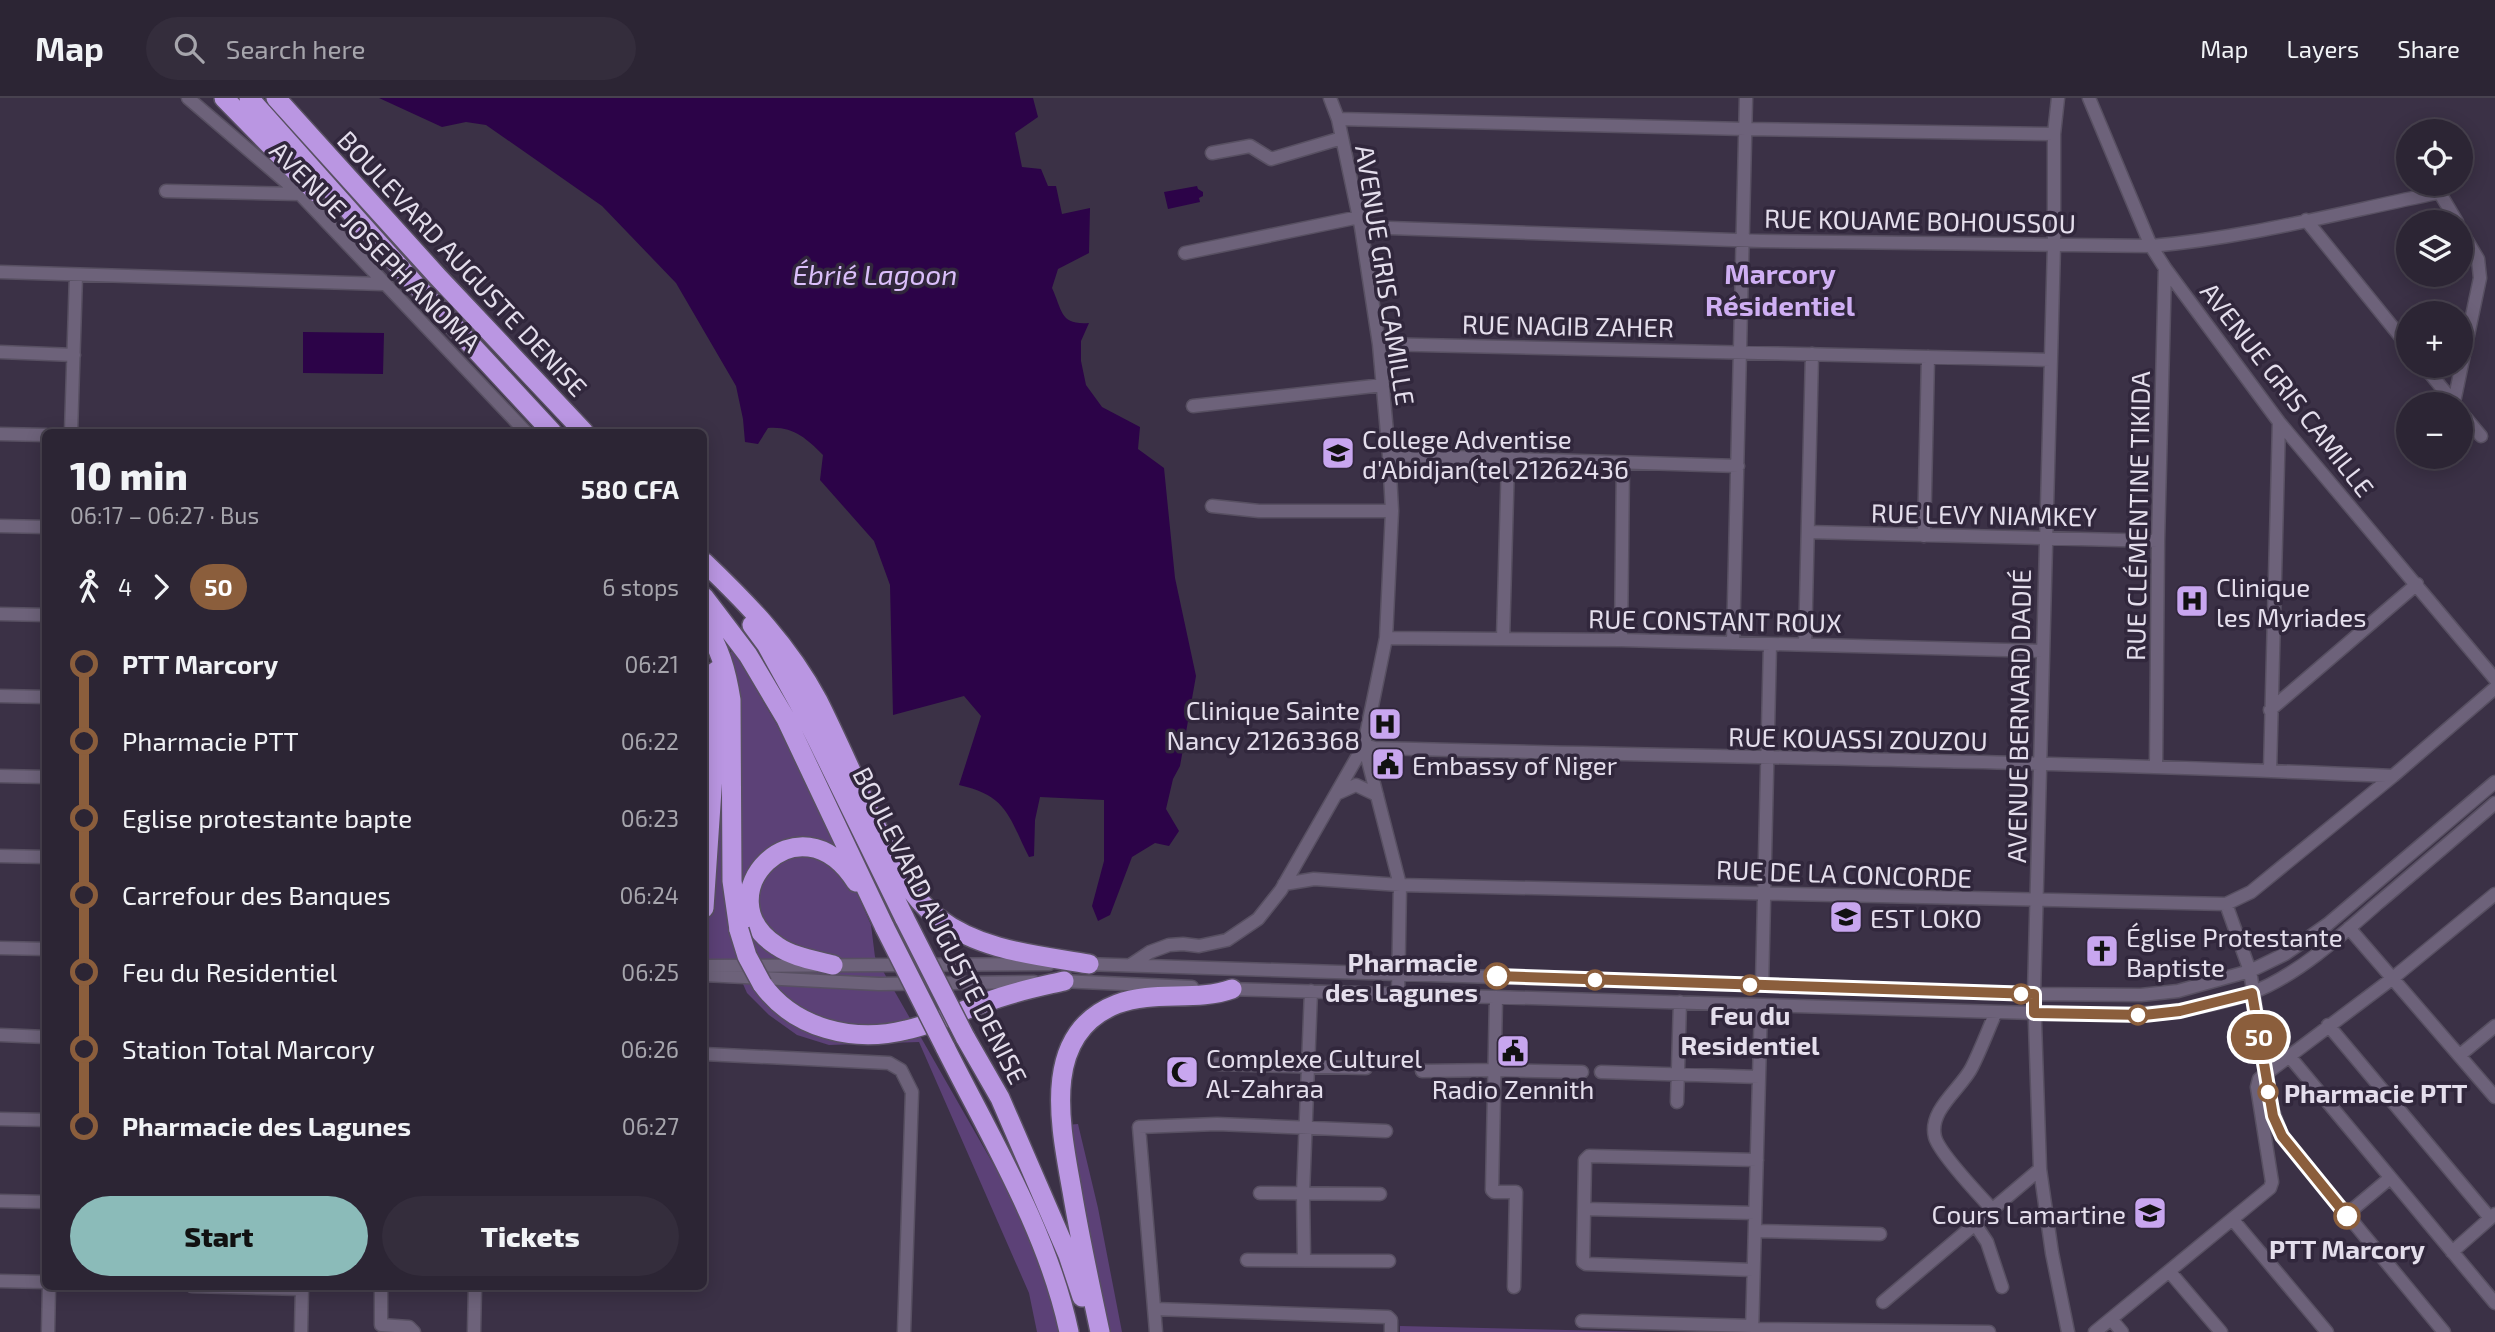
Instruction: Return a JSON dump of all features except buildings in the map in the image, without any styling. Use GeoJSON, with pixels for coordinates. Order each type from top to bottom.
{"type":"FeatureCollection","features":[{"type":"Feature","properties":{"kind":"highway"},"geometry":{"type":"LineString","coordinates":[[224,98],[377,253],[414,283]]}},
{"type":"Feature","properties":{"kind":"highway","name":"BOULEVARD AUGUSTE DENISE"},"geometry":{"type":"LineString","coordinates":[[248,98],[549,429]]}},
{"type":"Feature","properties":{"kind":"highway","name":"BOULEVARD AUGUSTE DENISE"},"geometry":{"type":"LineString","coordinates":[[276,98],[438,277],[581,429]]}},
{"type":"Feature","properties":{"kind":"highway"},"geometry":{"type":"LineString","coordinates":[[707,565],[745,602],[784,647],[817,699],[897,869],[917,897],[937,918],[989,945],[1089,964]]}},
{"type":"Feature","properties":{"kind":"highway","name":"BOULEVARD AUGUSTE DENISE"},"geometry":{"type":"LineString","coordinates":[[707,566],[766,644],[802,709],[965,1037],[1000,1098],[1068,1255],[1092,1332]]}},
{"type":"Feature","properties":{"kind":"highway","name":"BOULEVARD AUGUSTE DENISE"},"geometry":{"type":"LineString","coordinates":[[707,601],[747,656],[786,719],[885,928],[1025,1208],[1049,1261],[1069,1332]]}},
{"type":"Feature","properties":{"kind":"highway"},"geometry":{"type":"LineString","coordinates":[[707,629],[720,650],[731,700],[733,881],[739,930],[747,956],[772,998],[810,1023],[835,1031],[882,1035],[936,1022],[1025,989],[1064,981]]}},
{"type":"Feature","properties":{"kind":"highway"},"geometry":{"type":"LineString","coordinates":[[707,636],[716,671],[717,716],[707,864]]}},
{"type":"Feature","properties":{"kind":"highway"},"geometry":{"type":"LineString","coordinates":[[833,965],[792,954],[776,946],[765,937],[755,922],[749,905],[750,890],[760,869],[778,852],[793,847],[809,847],[825,853],[852,876],[885,928]]}},
{"type":"Feature","properties":{"kind":"highway"},"geometry":{"type":"LineString","coordinates":[[1100,1332],[1076,1219],[1062,1130],[1060,1096],[1063,1068],[1069,1050],[1078,1032],[1091,1018],[1118,1003],[1156,996],[1215,995],[1232,989]]}},
{"type":"Feature","properties":{"kind":"street","name":"AVENUE JOSEPH ANOMA"},"geometry":{"type":"LineString","coordinates":[[188,98],[300,194],[523,429]]}},
{"type":"Feature","properties":{"kind":"street","name":"AVENUE GRIS CAMILLE"},"geometry":{"type":"LineString","coordinates":[[1131,964],[1168,945],[1199,946],[1227,940],[1258,919],[1284,884],[1364,745],[1386,638],[1392,511],[1390,455],[1379,344],[1360,222],[1338,119],[1330,98]]}},
{"type":"Feature","properties":{"kind":"street"},"geometry":{"type":"LineString","coordinates":[[1733,642],[1746,98]]}},
{"type":"Feature","properties":{"kind":"street","name":"AVENUE BERNARD DADIÉ"},"geometry":{"type":"LineString","coordinates":[[2058,98],[2054,134],[2054,245],[2034,1013],[2040,1169],[2052,1253],[2068,1332]]}},
{"type":"Feature","properties":{"kind":"street","name":"AVENUE GRIS CAMILLE"},"geometry":{"type":"LineString","coordinates":[[2090,98],[2151,246],[2165,268],[2279,422],[2417,583],[2495,680]]}},
{"type":"Feature","properties":{"kind":"street"},"geometry":{"type":"LineString","coordinates":[[1338,119],[1745,130],[2054,134]]}},
{"type":"Feature","properties":{"kind":"street"},"geometry":{"type":"LineString","coordinates":[[1212,153],[1250,146],[1271,159],[1342,138]]}},
{"type":"Feature","properties":{"kind":"street"},"geometry":{"type":"LineString","coordinates":[[166,191],[300,194]]}},
{"type":"Feature","properties":{"kind":"street","name":"RUE KOUAME BOHOUSSOU"},"geometry":{"type":"LineString","coordinates":[[1185,253],[1360,222],[1744,240],[2151,246],[2179,244],[2437,193],[2449,210]]}},
{"type":"Feature","properties":{"kind":"street"},"geometry":{"type":"LineString","coordinates":[[2305,220],[2396,331]]}},
{"type":"Feature","properties":{"kind":"street"},"geometry":{"type":"LineString","coordinates":[[2459,392],[2480,278],[2478,260],[2473,251]]}},
{"type":"Feature","properties":{"kind":"street","name":"RUE CLÉMENTINE TIKIDA"},"geometry":{"type":"LineString","coordinates":[[2156,766],[2165,268]]}},
{"type":"Feature","properties":{"kind":"street"},"geometry":{"type":"LineString","coordinates":[[0,272],[383,284]]}},
{"type":"Feature","properties":{"kind":"street"},"geometry":{"type":"LineString","coordinates":[[71,429],[76,275]]}},
{"type":"Feature","properties":{"kind":"street","name":"RUE NAGIB ZAHER"},"geometry":{"type":"LineString","coordinates":[[1379,344],[2050,360]]}},
{"type":"Feature","properties":{"kind":"street"},"geometry":{"type":"LineString","coordinates":[[0,352],[74,355]]}},
{"type":"Feature","properties":{"kind":"street"},"geometry":{"type":"LineString","coordinates":[[1805,645],[1812,354]]}},
{"type":"Feature","properties":{"kind":"street"},"geometry":{"type":"LineString","coordinates":[[1924,536],[1928,357]]}},
{"type":"Feature","properties":{"kind":"street"},"geometry":{"type":"LineString","coordinates":[[2434,378],[2445,392]]}},
{"type":"Feature","properties":{"kind":"street"},"geometry":{"type":"LineString","coordinates":[[1193,405],[1383,384]]}},
{"type":"Feature","properties":{"kind":"street"},"geometry":{"type":"LineString","coordinates":[[2270,771],[2279,422]]}},
{"type":"Feature","properties":{"kind":"street"},"geometry":{"type":"LineString","coordinates":[[2473,426],[2481,436]]}},
{"type":"Feature","properties":{"kind":"street"},"geometry":{"type":"LineString","coordinates":[[0,434],[42,435]]}},
{"type":"Feature","properties":{"kind":"street"},"geometry":{"type":"LineString","coordinates":[[1390,455],[1738,466]]}},
{"type":"Feature","properties":{"kind":"street"},"geometry":{"type":"LineString","coordinates":[[1503,639],[1508,460]]}},
{"type":"Feature","properties":{"kind":"street"},"geometry":{"type":"LineString","coordinates":[[1621,640],[1623,463]]}},
{"type":"Feature","properties":{"kind":"street"},"geometry":{"type":"LineString","coordinates":[[1212,506],[1259,511],[1392,511]]}},
{"type":"Feature","properties":{"kind":"street"},"geometry":{"type":"LineString","coordinates":[[0,526],[42,527]]}},
{"type":"Feature","properties":{"kind":"street","name":"RUE LEVY NIAMKEY"},"geometry":{"type":"LineString","coordinates":[[1808,532],[2158,541]]}},
{"type":"Feature","properties":{"kind":"street"},"geometry":{"type":"LineString","coordinates":[[2270,710],[2417,583]]}},
{"type":"Feature","properties":{"kind":"street"},"geometry":{"type":"LineString","coordinates":[[0,614],[42,615]]}},
{"type":"Feature","properties":{"kind":"street","name":"RUE CONSTANT ROUX"},"geometry":{"type":"LineString","coordinates":[[1386,638],[1733,642],[2043,651]]}},
{"type":"Feature","properties":{"kind":"street"},"geometry":{"type":"LineString","coordinates":[[1762,985],[1770,643]]}},
{"type":"Feature","properties":{"kind":"street","name":"RUE DE LA CONCORDE"},"geometry":{"type":"LineString","coordinates":[[1284,884],[1314,879],[1400,885],[2225,904],[2251,892],[2495,688]]}},
{"type":"Feature","properties":{"kind":"street"},"geometry":{"type":"LineString","coordinates":[[0,696],[42,697]]}},
{"type":"Feature","properties":{"kind":"street"},"geometry":{"type":"LineString","coordinates":[[1364,745],[1400,885],[1398,994]]}},
{"type":"Feature","properties":{"kind":"street","name":"RUE KOUASSI ZOUZOU"},"geometry":{"type":"LineString","coordinates":[[1364,745],[1375,748],[1767,759],[2156,766],[2393,776]]}},
{"type":"Feature","properties":{"kind":"street"},"geometry":{"type":"LineString","coordinates":[[0,776],[42,777]]}},
{"type":"Feature","properties":{"kind":"street"},"geometry":{"type":"LineString","coordinates":[[707,966],[1131,964],[2034,994],[2141,995],[2200,986],[2250,971],[2285,954],[2329,924],[2495,782]]}},
{"type":"Feature","properties":{"kind":"street"},"geometry":{"type":"LineString","coordinates":[[1335,794],[1356,785],[1377,795]]}},
{"type":"Feature","properties":{"kind":"street"},"geometry":{"type":"LineString","coordinates":[[707,975],[879,984],[1064,981],[1232,989],[2144,1015],[2180,1011],[2252,993],[2298,967],[2349,928],[2495,803]]}},
{"type":"Feature","properties":{"kind":"street"},"geometry":{"type":"LineString","coordinates":[[1302,852],[1314,879]]}},
{"type":"Feature","properties":{"kind":"street"},"geometry":{"type":"LineString","coordinates":[[0,856],[42,858]]}},
{"type":"Feature","properties":{"kind":"street"},"geometry":{"type":"LineString","coordinates":[[2095,1332],[2270,1188],[2272,1182],[2256,1087],[2265,1074],[2393,978],[2495,894]]}},
{"type":"Feature","properties":{"kind":"street"},"geometry":{"type":"LineString","coordinates":[[2225,904],[2250,971],[2273,1116],[2282,1136],[2444,1332]]}},
{"type":"Feature","properties":{"kind":"street"},"geometry":{"type":"LineString","coordinates":[[2349,928],[2495,1097]]}},
{"type":"Feature","properties":{"kind":"street"},"geometry":{"type":"LineString","coordinates":[[0,948],[42,949]]}},
{"type":"Feature","properties":{"kind":"street"},"geometry":{"type":"LineString","coordinates":[[1304,1259],[1303,1193],[1311,991]]}},
{"type":"Feature","properties":{"kind":"street"},"geometry":{"type":"LineString","coordinates":[[1496,997],[1492,1190],[1516,1192],[1514,1287]]}},
{"type":"Feature","properties":{"kind":"street"},"geometry":{"type":"LineString","coordinates":[[1677,1102],[1680,1002]]}},
{"type":"Feature","properties":{"kind":"street"},"geometry":{"type":"LineString","coordinates":[[1752,1329],[1761,1005]]}},
{"type":"Feature","properties":{"kind":"street"},"geometry":{"type":"LineString","coordinates":[[1992,1209],[1954,1166],[1935,1137],[1935,1123],[1940,1110],[1964,1082],[1973,1066],[1996,1012]]}},
{"type":"Feature","properties":{"kind":"street"},"geometry":{"type":"LineString","coordinates":[[2328,1025],[2492,1216],[2452,1252]]}},
{"type":"Feature","properties":{"kind":"street"},"geometry":{"type":"LineString","coordinates":[[2460,1055],[2495,1026]]}},
{"type":"Feature","properties":{"kind":"street"},"geometry":{"type":"LineString","coordinates":[[0,1035],[42,1037]]}},
{"type":"Feature","properties":{"kind":"street"},"geometry":{"type":"LineString","coordinates":[[707,1054],[889,1062],[901,1070],[912,1092],[904,1332]]}},
{"type":"Feature","properties":{"kind":"street"},"geometry":{"type":"LineString","coordinates":[[2290,1057],[2495,1303]]}},
{"type":"Feature","properties":{"kind":"street"},"geometry":{"type":"LineString","coordinates":[[1217,1064],[1366,1068]]}},
{"type":"Feature","properties":{"kind":"street"},"geometry":{"type":"LineString","coordinates":[[1422,1071],[1582,1072]]}},
{"type":"Feature","properties":{"kind":"street"},"geometry":{"type":"LineString","coordinates":[[1601,1072],[1759,1077]]}},
{"type":"Feature","properties":{"kind":"street"},"geometry":{"type":"LineString","coordinates":[[0,1119],[42,1120]]}},
{"type":"Feature","properties":{"kind":"street"},"geometry":{"type":"LineString","coordinates":[[1156,1332],[1139,1127],[1217,1124],[1386,1131]]}},
{"type":"Feature","properties":{"kind":"street"},"geometry":{"type":"LineString","coordinates":[[1753,1270],[1586,1264],[1583,1262],[1585,1160],[1589,1156],[1757,1160]]}},
{"type":"Feature","properties":{"kind":"street"},"geometry":{"type":"LineString","coordinates":[[1883,1302],[2040,1169]]}},
{"type":"Feature","properties":{"kind":"street"},"geometry":{"type":"LineString","coordinates":[[2346,1215],[2390,1178]]}},
{"type":"Feature","properties":{"kind":"street"},"geometry":{"type":"LineString","coordinates":[[1260,1193],[1380,1194]]}},
{"type":"Feature","properties":{"kind":"street"},"geometry":{"type":"LineString","coordinates":[[0,1201],[42,1202]]}},
{"type":"Feature","properties":{"kind":"street"},"geometry":{"type":"LineString","coordinates":[[1584,1209],[1755,1213]]}},
{"type":"Feature","properties":{"kind":"street"},"geometry":{"type":"LineString","coordinates":[[2233,1220],[2327,1332]]}},
{"type":"Feature","properties":{"kind":"street"},"geometry":{"type":"LineString","coordinates":[[1975,1224],[1987,1242],[2001,1287]]}},
{"type":"Feature","properties":{"kind":"street"},"geometry":{"type":"LineString","coordinates":[[1755,1231],[1880,1234]]}},
{"type":"Feature","properties":{"kind":"street"},"geometry":{"type":"LineString","coordinates":[[1247,1260],[1389,1261]]}},
{"type":"Feature","properties":{"kind":"street"},"geometry":{"type":"LineString","coordinates":[[2169,1270],[2221,1332]]}},
{"type":"Feature","properties":{"kind":"street"},"geometry":{"type":"LineString","coordinates":[[0,1281],[42,1284]]}},
{"type":"Feature","properties":{"kind":"street"},"geometry":{"type":"LineString","coordinates":[[47,1290],[48,1332]]}},
{"type":"Feature","properties":{"kind":"street"},"geometry":{"type":"LineString","coordinates":[[301,1332],[302,1290]]}},
{"type":"Feature","properties":{"kind":"street"},"geometry":{"type":"LineString","coordinates":[[381,1290],[381,1325],[409,1326],[414,1332]]}},
{"type":"Feature","properties":{"kind":"street"},"geometry":{"type":"LineString","coordinates":[[474,1332],[475,1290]]}},
{"type":"Feature","properties":{"kind":"street"},"geometry":{"type":"LineString","coordinates":[[1154,1309],[1388,1317],[1391,1320],[1391,1332]]}},
{"type":"Feature","properties":{"kind":"street"},"geometry":{"type":"LineString","coordinates":[[2111,1319],[2122,1332]]}},
{"type":"Feature","properties":{"kind":"street"},"geometry":{"type":"LineString","coordinates":[[1582,1321],[1752,1329],[1989,1332]]}},
{"type":"Feature","properties":{"kind":"shaded area"},"geometry":{"type":"Polygon","coordinates":[[[733,650],[777,725],[831,833],[871,925],[875,957],[1020,1211],[1042,1265],[1061,1332],[1037,1332],[1029,1293],[919,1042],[829,1045],[797,1035],[769,1015],[747,993],[743,984],[707,982],[707,675],[733,650]]]}},
{"type":"Feature","properties":{"kind":"shaded area"},"geometry":{"type":"Polygon","coordinates":[[[1078,1124],[1098,1208],[1122,1332],[1109,1332],[1066,1125],[1078,1124]]]}},
{"type":"Feature","properties":{"kind":"shaded area"},"geometry":{"type":"Polygon","coordinates":[[[1400,1326],[1651,1332],[1400,1332],[1400,1326]]]}},
{"type":"Feature","properties":{"kind":"water","name":"Ébrié Lagoon"},"geometry":{"type":"Polygon","coordinates":[[[379,98],[1033,98],[1038,117],[1015,133],[1022,167],[1041,169],[1048,186],[1056,186],[1062,214],[1090,208],[1089,253],[1058,269],[1052,288],[1067,319],[1089,323],[1081,341],[1081,361],[1086,385],[1102,407],[1140,427],[1138,449],[1164,468],[1175,578],[1196,676],[1180,766],[1173,779],[1166,809],[1179,831],[1169,846],[1155,843],[1132,857],[1110,915],[1098,921],[1092,906],[1104,861],[1104,800],[1040,797],[1035,820],[1034,856],[1029,857],[1011,819],[997,802],[988,795],[959,785],[981,716],[964,696],[893,715],[890,585],[874,541],[820,480],[823,455],[805,438],[785,429],[768,428],[758,444],[745,442],[736,386],[676,283],[602,206],[486,125],[466,122],[442,127],[379,98]]]}},
{"type":"Feature","properties":{"kind":"water"},"geometry":{"type":"Polygon","coordinates":[[[1197,186],[1203,192],[1203,196],[1199,198],[1200,202],[1168,209],[1164,192],[1197,186]]]}},
{"type":"Feature","properties":{"kind":"water"},"geometry":{"type":"Polygon","coordinates":[[[303,332],[384,333],[383,374],[303,373],[303,332]]]}},
{"type":"Feature","properties":{"kind":"bus line","name":"50"},"geometry":{"type":"LineString","coordinates":[[1497,976],[2034,994],[2034,1013],[2144,1015],[2180,1011],[2252,993],[2273,1116],[2282,1136],[2347,1216]]}},
{"type":"Feature","properties":{"kind":"place","name":"College Adventise d'Abidjan(tel 21262436"},"geometry":{"type":"Point","coordinates":[1338,453]}},
{"type":"Feature","properties":{"kind":"place","name":"Clinique les Myriades"},"geometry":{"type":"Point","coordinates":[2192,601]}},
{"type":"Feature","properties":{"kind":"place","name":"Clinique Sainte Nancy 21263368"},"geometry":{"type":"Point","coordinates":[1385,724]}},
{"type":"Feature","properties":{"kind":"place","name":"Embassy of Niger"},"geometry":{"type":"Point","coordinates":[1388,764]}},
{"type":"Feature","properties":{"kind":"place","name":"EST LOKO"},"geometry":{"type":"Point","coordinates":[1846,917]}},
{"type":"Feature","properties":{"kind":"place","name":"Église Protestante Baptiste"},"geometry":{"type":"Point","coordinates":[2102,951]}},
{"type":"Feature","properties":{"kind":"place","name":"Pharmacie des Lagunes"},"geometry":{"type":"Point","coordinates":[1497,976]}},
{"type":"Feature","properties":{"kind":"place","name":"Feu du Residentiel"},"geometry":{"type":"Point","coordinates":[1750,985]}},
{"type":"Feature","properties":{"kind":"place","name":"Radio Zennith"},"geometry":{"type":"Point","coordinates":[1513,1051]}},
{"type":"Feature","properties":{"kind":"place","name":"Complexe Culturel Al-Zahraa"},"geometry":{"type":"Point","coordinates":[1182,1072]}},
{"type":"Feature","properties":{"kind":"place","name":"Pharmacie PTT"},"geometry":{"type":"Point","coordinates":[2268,1092]}},
{"type":"Feature","properties":{"kind":"place","name":"Cours Lamartine"},"geometry":{"type":"Point","coordinates":[2150,1213]}},
{"type":"Feature","properties":{"kind":"place","name":"PTT Marcory"},"geometry":{"type":"Point","coordinates":[2347,1216]}},
{"type":"Feature","properties":{"kind":"district","name":"Marcory Résidentiel"},"geometry":{"type":"Point","coordinates":[1780,289]}}]}
